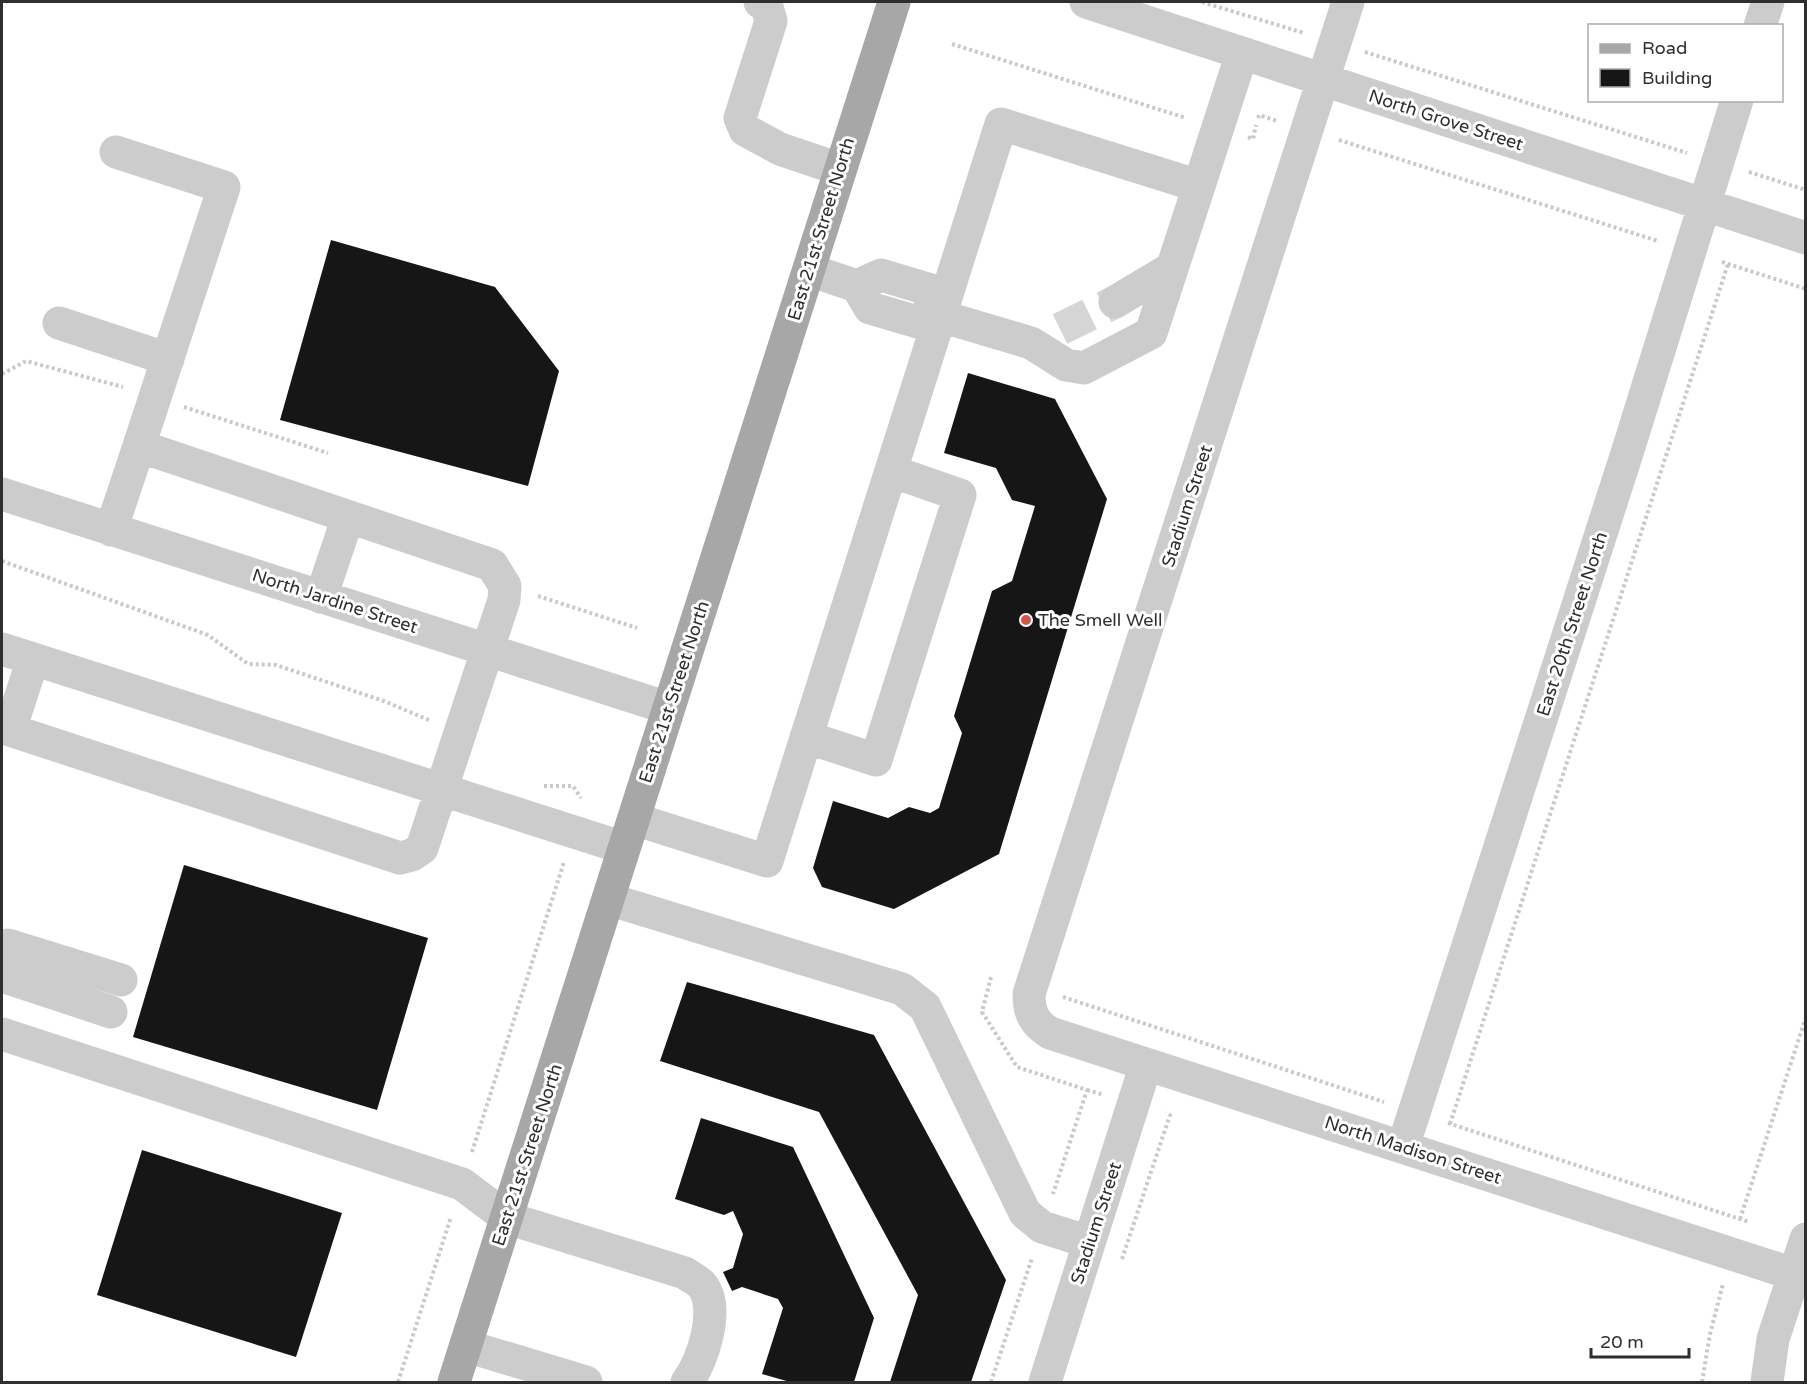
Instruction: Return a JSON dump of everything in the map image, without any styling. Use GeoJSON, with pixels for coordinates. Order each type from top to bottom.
{"type":"FeatureCollection","features":[{"type":"Feature","properties":{"kind":"main road","name":"East 21st Street North"},"geometry":{"type":"LineString","coordinates":[[454,1383],[894,2]]}},
{"type":"Feature","properties":{"kind":"street"},"geometry":{"type":"LineString","coordinates":[[755,2],[722,109],[721,127],[732,143],[751,151],[766,152],[780,149]]}},
{"type":"Feature","properties":{"kind":"street"},"geometry":{"type":"LineString","coordinates":[[760,2],[766,7],[771,21],[740,118],[746,130],[780,149],[839,169]]}},
{"type":"Feature","properties":{"kind":"street","name":"North Grove Street"},"geometry":{"type":"LineString","coordinates":[[1086,2],[1806,238]]}},
{"type":"Feature","properties":{"kind":"street","name":"Stadium Street"},"geometry":{"type":"LineString","coordinates":[[1029,1010],[1029,994],[1348,2]]}},
{"type":"Feature","properties":{"kind":"street"},"geometry":{"type":"LineString","coordinates":[[1761,24],[1768,2]]}},
{"type":"Feature","properties":{"kind":"street"},"geometry":{"type":"LineString","coordinates":[[809,270],[857,286],[870,308],[921,323],[935,315],[1031,343],[1066,365],[1084,368],[1102,361],[1151,333],[1242,53]]}},
{"type":"Feature","properties":{"kind":"street","name":"East 20th Street North"},"geometry":{"type":"LineString","coordinates":[[1403,1147],[1736,102]]}},
{"type":"Feature","properties":{"kind":"street"},"geometry":{"type":"LineString","coordinates":[[2,649],[443,790],[629,833],[767,861],[891,471],[935,315],[1001,124],[1199,186]]}},
{"type":"Feature","properties":{"kind":"street"},"geometry":{"type":"LineString","coordinates":[[111,530],[224,187],[116,152]]}},
{"type":"Feature","properties":{"kind":"street"},"geometry":{"type":"LineString","coordinates":[[1115,302],[1172,268]]}},
{"type":"Feature","properties":{"kind":"street"},"geometry":{"type":"LineString","coordinates":[[59,322],[168,359]]}},
{"type":"Feature","properties":{"kind":"street"},"geometry":{"type":"LineString","coordinates":[[1031,343],[1060,329]]}},
{"type":"Feature","properties":{"kind":"street"},"geometry":{"type":"LineString","coordinates":[[33,659],[10,730],[400,858],[412,855],[422,848],[504,600],[506,586],[492,565],[139,446]]}},
{"type":"Feature","properties":{"kind":"street"},"geometry":{"type":"LineString","coordinates":[[806,737],[876,760],[884,738],[960,495],[891,471]]}},
{"type":"Feature","properties":{"kind":"street","name":"North Jardine Street"},"geometry":{"type":"LineString","coordinates":[[2,494],[668,708]]}},
{"type":"Feature","properties":{"kind":"street"},"geometry":{"type":"LineString","coordinates":[[321,597],[348,517]]}},
{"type":"Feature","properties":{"kind":"street"},"geometry":{"type":"LineString","coordinates":[[608,899],[902,989],[916,998],[925,1007],[1025,1213],[1042,1227],[1089,1242]]}},
{"type":"Feature","properties":{"kind":"street"},"geometry":{"type":"LineString","coordinates":[[2,949],[8,945],[121,980]]}},
{"type":"Feature","properties":{"kind":"street"},"geometry":{"type":"LineString","coordinates":[[2,976],[111,1012]]}},
{"type":"Feature","properties":{"kind":"street","name":"North Madison Street"},"geometry":{"type":"LineString","coordinates":[[1029,1010],[1038,1025],[1050,1033],[1800,1276]]}},
{"type":"Feature","properties":{"kind":"street"},"geometry":{"type":"LineString","coordinates":[[2,1034],[462,1184],[507,1218],[685,1273],[702,1285],[710,1308],[709,1329],[693,1375],[687,1383]]}},
{"type":"Feature","properties":{"kind":"street","name":"Stadium Street"},"geometry":{"type":"LineString","coordinates":[[1046,1383],[1146,1064]]}},
{"type":"Feature","properties":{"kind":"street"},"geometry":{"type":"LineString","coordinates":[[1767,1383],[1773,1339],[1800,1276],[1806,1239]]}},
{"type":"Feature","properties":{"kind":"street"},"geometry":{"type":"LineString","coordinates":[[466,1346],[586,1383]]}},
{"type":"Feature","properties":{"kind":"path"},"geometry":{"type":"LineString","coordinates":[[1202,2],[1806,190]]}},
{"type":"Feature","properties":{"kind":"path"},"geometry":{"type":"LineString","coordinates":[[952,44],[1253,138],[1259,115],[1806,289]]}},
{"type":"Feature","properties":{"kind":"path"},"geometry":{"type":"LineString","coordinates":[[1450,1124],[1728,264]]}},
{"type":"Feature","properties":{"kind":"path"},"geometry":{"type":"LineString","coordinates":[[530,593],[637,628]]}},
{"type":"Feature","properties":{"kind":"path"},"geometry":{"type":"LineString","coordinates":[[1702,1383],[1710,1334],[1731,1253],[1806,1017]]}},
{"type":"Feature","properties":{"kind":"building"},"geometry":{"type":"Polygon","coordinates":[[[331,240],[495,287],[559,371],[528,486],[280,420],[331,240]]]}},
{"type":"Feature","properties":{"kind":"building"},"geometry":{"type":"Polygon","coordinates":[[[968,373],[1055,399],[1107,499],[999,854],[894,909],[822,887],[813,868],[833,801],[888,818],[909,807],[930,813],[939,808],[962,733],[954,716],[992,591],[1012,581],[1035,506],[1012,500],[996,468],[944,453],[968,373]]]}},
{"type":"Feature","properties":{"kind":"building"},"geometry":{"type":"Polygon","coordinates":[[[184,865],[428,938],[377,1110],[133,1037],[184,865]]]}},
{"type":"Feature","properties":{"kind":"building"},"geometry":{"type":"Polygon","coordinates":[[[687,982],[874,1035],[1006,1280],[971,1382],[890,1382],[918,1295],[819,1112],[660,1061],[687,982]]]}},
{"type":"Feature","properties":{"kind":"building"},"geometry":{"type":"Polygon","coordinates":[[[701,1118],[793,1147],[874,1318],[854,1382],[790,1382],[762,1374],[783,1308],[778,1299],[742,1287],[732,1291],[723,1272],[733,1268],[743,1234],[733,1211],[724,1215],[675,1199],[701,1118]]]}},
{"type":"Feature","properties":{"kind":"building"},"geometry":{"type":"Polygon","coordinates":[[[142,1150],[342,1213],[296,1357],[97,1295],[142,1150]]]}},
{"type":"Feature","properties":{"kind":"tunnel"},"geometry":{"type":"LineString","coordinates":[[1060,329],[1115,302]]}},
{"type":"Feature","properties":{"kind":"place","name":"The Smell Well"},"geometry":{"type":"Point","coordinates":[1026,620]}}]}
